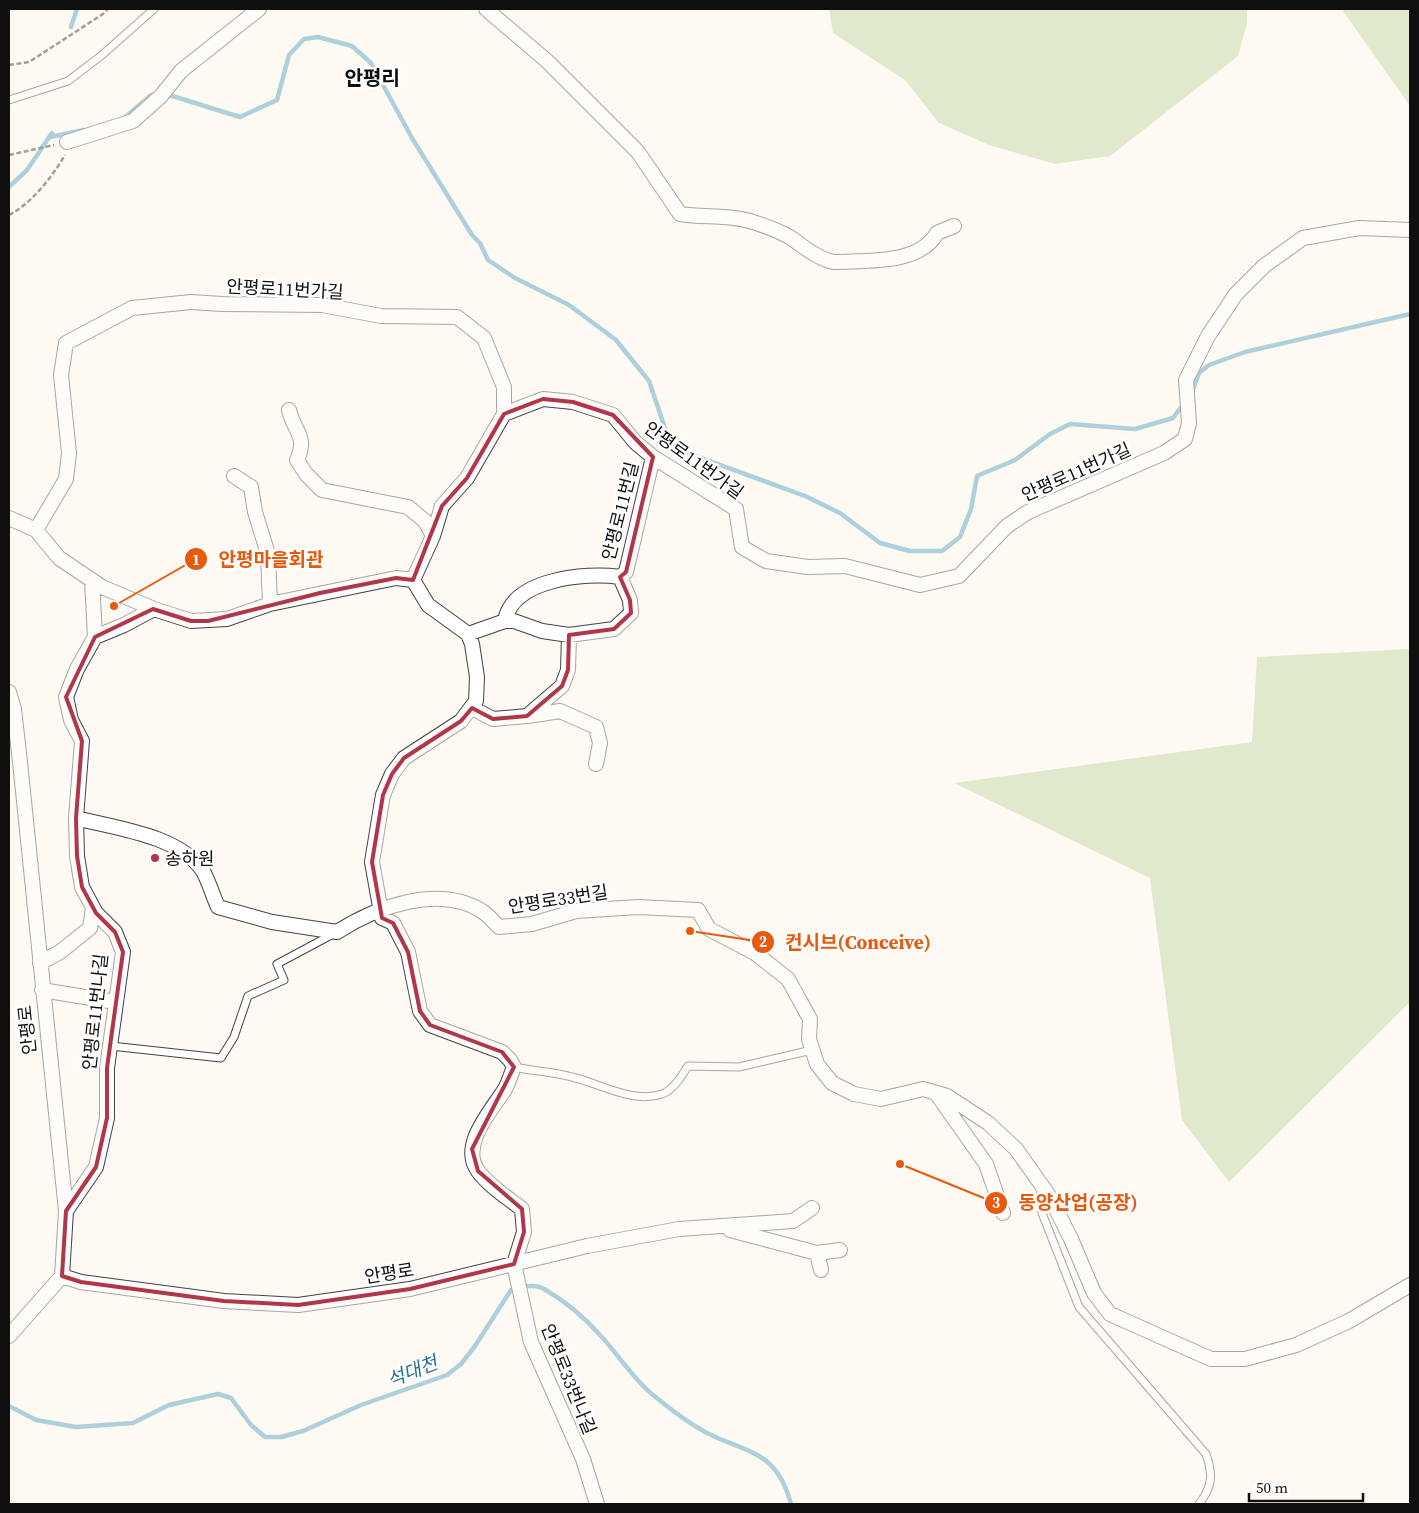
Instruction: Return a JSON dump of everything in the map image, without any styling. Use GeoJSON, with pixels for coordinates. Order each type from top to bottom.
{"type":"FeatureCollection","features":[{"type":"Feature","properties":{"kind":"street"},"geometry":{"type":"LineString","coordinates":[[70,141],[133,121],[164,92],[181,71],[259,9]]}},
{"type":"Feature","properties":{"kind":"street"},"geometry":{"type":"LineString","coordinates":[[486,9],[547,61],[638,152],[680,214],[698,217],[729,216],[754,222],[786,235],[825,261],[834,262],[912,254],[930,244],[936,233],[954,226]]}},
{"type":"Feature","properties":{"kind":"street","name":"안평로11번가길"},"geometry":{"type":"LineString","coordinates":[[36,530],[66,480],[69,453],[61,375],[66,343],[132,308],[192,302],[322,305],[381,316],[457,317],[484,338],[504,387],[504,414],[543,398],[574,402],[613,415],[635,442],[653,457],[736,510],[742,547],[766,561],[808,567],[845,566],[920,585],[958,576],[1007,526],[1028,512],[1164,453],[1185,439],[1189,424],[1186,380],[1208,336],[1236,294],[1264,266],[1304,238],[1359,228],[1410,230]]}},
{"type":"Feature","properties":{"kind":"street"},"geometry":{"type":"LineString","coordinates":[[289,410],[292,424],[301,435],[301,451],[297,460],[306,474],[322,490],[408,507],[425,522],[433,536]]}},
{"type":"Feature","properties":{"kind":"street"},"geometry":{"type":"LineString","coordinates":[[412,580],[433,536],[442,506],[467,478],[504,414]]}},
{"type":"Feature","properties":{"kind":"street","name":"안평로11번길"},"geometry":{"type":"LineString","coordinates":[[504,622],[507,610],[518,596],[544,583],[608,575],[620,577],[626,572],[653,457]]}},
{"type":"Feature","properties":{"kind":"street"},"geometry":{"type":"LineString","coordinates":[[234,476],[251,488],[255,512],[268,554],[270,604]]}},
{"type":"Feature","properties":{"kind":"street"},"geometry":{"type":"LineString","coordinates":[[9,518],[36,530],[59,558],[102,587],[191,621],[228,619],[270,604],[396,578],[412,580],[428,604],[468,634],[472,644],[478,677],[476,701],[461,721],[404,758],[392,774],[384,795],[373,846],[372,862],[382,918],[393,923],[408,952],[420,1011],[430,1025],[502,1052],[514,1067]]}},
{"type":"Feature","properties":{"kind":"street"},"geometry":{"type":"LineString","coordinates":[[468,634],[504,622],[514,621],[542,632],[569,634],[614,629],[631,612],[630,600],[620,577]]}},
{"type":"Feature","properties":{"kind":"street"},"geometry":{"type":"LineString","coordinates":[[92,580],[95,636],[124,625],[154,608]]}},
{"type":"Feature","properties":{"kind":"street"},"geometry":{"type":"LineString","coordinates":[[527,716],[562,686],[568,670],[569,634]]}},
{"type":"Feature","properties":{"kind":"street","name":"안평로11번나길"},"geometry":{"type":"LineString","coordinates":[[66,1211],[96,1167],[107,1118],[107,1068],[123,952],[115,932],[93,908],[82,887],[76,818],[82,741],[71,720],[66,697],[77,670],[95,636]]}},
{"type":"Feature","properties":{"kind":"street","name":"안평로"},"geometry":{"type":"LineString","coordinates":[[9,692],[14,709],[66,1211],[62,1276],[81,1282],[224,1301],[298,1305],[410,1289],[587,1246],[679,1229],[720,1228]]}},
{"type":"Feature","properties":{"kind":"street"},"geometry":{"type":"LineString","coordinates":[[472,708],[493,719],[560,711],[596,728],[600,743],[596,764]]}},
{"type":"Feature","properties":{"kind":"street"},"geometry":{"type":"LineString","coordinates":[[76,818],[151,836],[185,854],[202,871],[218,907],[272,922],[337,932]]}},
{"type":"Feature","properties":{"kind":"street","name":"안평로33번길"},"geometry":{"type":"LineString","coordinates":[[337,932],[362,916],[380,909],[417,900],[457,901],[482,911],[499,926],[532,924],[576,911],[638,907],[698,910],[709,929],[755,953],[788,979],[810,1019],[809,1039],[812,1050]]}},
{"type":"Feature","properties":{"kind":"street"},"geometry":{"type":"LineString","coordinates":[[40,963],[60,952],[90,928],[93,908]]}},
{"type":"Feature","properties":{"kind":"street"},"geometry":{"type":"LineString","coordinates":[[42,990],[115,1002]]}},
{"type":"Feature","properties":{"kind":"street"},"geometry":{"type":"LineString","coordinates":[[812,1050],[817,1064],[832,1083],[854,1094],[881,1099],[923,1089],[947,1096],[988,1123],[1016,1148],[1040,1179],[1071,1239],[1094,1293],[1110,1314],[1211,1359],[1245,1359],[1296,1345],[1349,1321],[1410,1285]]}},
{"type":"Feature","properties":{"kind":"street","name":"안평로33번나길"},"geometry":{"type":"LineString","coordinates":[[514,1067],[507,1087],[486,1117],[472,1149],[474,1162],[478,1171],[522,1209],[524,1232],[514,1264],[531,1342],[582,1459],[596,1504]]}},
{"type":"Feature","properties":{"kind":"street"},"geometry":{"type":"LineString","coordinates":[[936,1093],[986,1164],[1003,1213]]}},
{"type":"Feature","properties":{"kind":"street"},"geometry":{"type":"LineString","coordinates":[[720,1228],[793,1221],[812,1208]]}},
{"type":"Feature","properties":{"kind":"street"},"geometry":{"type":"LineString","coordinates":[[720,1228],[817,1253],[840,1250]]}},
{"type":"Feature","properties":{"kind":"street"},"geometry":{"type":"LineString","coordinates":[[817,1253],[821,1270]]}},
{"type":"Feature","properties":{"kind":"street"},"geometry":{"type":"LineString","coordinates":[[9,1336],[62,1276]]}},
{"type":"Feature","properties":{"kind":"lane"},"geometry":{"type":"LineString","coordinates":[[9,100],[68,81],[102,55],[154,9]]}},
{"type":"Feature","properties":{"kind":"lane"},"geometry":{"type":"LineString","coordinates":[[111,1046],[222,1058],[234,1037],[248,996],[284,980],[277,964],[337,932]]}},
{"type":"Feature","properties":{"kind":"lane"},"geometry":{"type":"LineString","coordinates":[[514,1067],[572,1077],[626,1094],[648,1096],[662,1094],[670,1089],[688,1066],[739,1067],[812,1050]]}},
{"type":"Feature","properties":{"kind":"lane"},"geometry":{"type":"LineString","coordinates":[[1040,1179],[1042,1213],[1079,1307],[1206,1454],[1212,1476],[1204,1497],[1199,1504]]}},
{"type":"Feature","properties":{"kind":"path"},"geometry":{"type":"LineString","coordinates":[[9,65],[29,62],[108,9]]}},
{"type":"Feature","properties":{"kind":"path"},"geometry":{"type":"LineString","coordinates":[[9,155],[70,141]]}},
{"type":"Feature","properties":{"kind":"path"},"geometry":{"type":"LineString","coordinates":[[9,215],[37,191],[55,172],[70,141]]}},
{"type":"Feature","properties":{"kind":"highlighted area"},"geometry":{"type":"Polygon","coordinates":[[[543,399],[573,402],[613,415],[653,457],[626,572],[620,577],[630,600],[631,613],[614,629],[569,635],[568,670],[562,686],[527,716],[493,719],[472,708],[461,721],[404,758],[392,774],[383,795],[372,862],[382,918],[393,923],[408,952],[420,1011],[430,1025],[502,1052],[514,1067],[472,1149],[478,1171],[522,1209],[524,1232],[514,1264],[410,1289],[298,1305],[224,1301],[81,1282],[62,1276],[66,1211],[96,1167],[107,1118],[107,1068],[123,952],[115,932],[96,913],[82,887],[77,856],[76,818],[82,741],[66,697],[95,637],[153,609],[191,621],[208,621],[320,593],[396,578],[413,580],[442,506],[467,478],[504,414],[543,399]]]}},
{"type":"Feature","properties":{"kind":"green space"},"geometry":{"type":"Polygon","coordinates":[[[829,9],[1247,9],[1247,23],[1238,56],[1110,156],[1055,164],[989,145],[939,123],[905,80],[833,33],[829,9]]]}},
{"type":"Feature","properties":{"kind":"green space"},"geometry":{"type":"Polygon","coordinates":[[[1343,9],[1410,9],[1410,106],[1343,11],[1343,9]]]}},
{"type":"Feature","properties":{"kind":"green space"},"geometry":{"type":"Polygon","coordinates":[[[1410,649],[1410,1002],[1229,1182],[1182,1120],[1150,878],[954,783],[1252,742],[1257,657],[1410,649]]]}},
{"type":"Feature","properties":{"kind":"waterway"},"geometry":{"type":"LineString","coordinates":[[71,27],[77,9]]}},
{"type":"Feature","properties":{"kind":"waterway"},"geometry":{"type":"LineString","coordinates":[[166,94],[240,117],[277,100],[289,55],[304,39],[318,37],[352,46],[371,63],[412,138],[472,235],[480,243],[488,260],[515,278],[569,305],[616,340],[649,381],[669,440],[682,451],[805,496],[840,513],[880,543],[910,551],[942,551],[960,537],[971,509],[977,476],[1015,460],[1050,434],[1070,424],[1135,429],[1173,418],[1185,402]]}},
{"type":"Feature","properties":{"kind":"waterway"},"geometry":{"type":"LineString","coordinates":[[123,119],[151,95],[156,94]]}},
{"type":"Feature","properties":{"kind":"waterway"},"geometry":{"type":"LineString","coordinates":[[50,137],[84,130]]}},
{"type":"Feature","properties":{"kind":"waterway"},"geometry":{"type":"LineString","coordinates":[[9,187],[27,170],[52,133]]}},
{"type":"Feature","properties":{"kind":"waterway"},"geometry":{"type":"LineString","coordinates":[[1192,392],[1199,373],[1209,365],[1245,352],[1410,314]]}},
{"type":"Feature","properties":{"kind":"waterway","name":"석대천"},"geometry":{"type":"LineString","coordinates":[[9,1406],[36,1420],[76,1427],[133,1423],[169,1405],[218,1394],[231,1398],[251,1425],[265,1437],[281,1437],[303,1431],[361,1405],[447,1375],[461,1364],[475,1346],[511,1290],[536,1286],[544,1289],[581,1316],[607,1342],[638,1381],[673,1411],[709,1434],[750,1451],[770,1464],[785,1487],[791,1504]]}},
{"type":"Feature","properties":{"kind":"place","name":"안평마을회관"},"geometry":{"type":"Point","coordinates":[114,606]}},
{"type":"Feature","properties":{"kind":"place","name":"송하원"},"geometry":{"type":"Point","coordinates":[155,858]}},
{"type":"Feature","properties":{"kind":"place","name":"컨시브(Conceive)"},"geometry":{"type":"Point","coordinates":[690,931]}},
{"type":"Feature","properties":{"kind":"place","name":"동양산업(공장)"},"geometry":{"type":"Point","coordinates":[900,1164]}},
{"type":"Feature","properties":{"kind":"district","name":"안평리"},"geometry":{"type":"Point","coordinates":[372,78]}}]}
